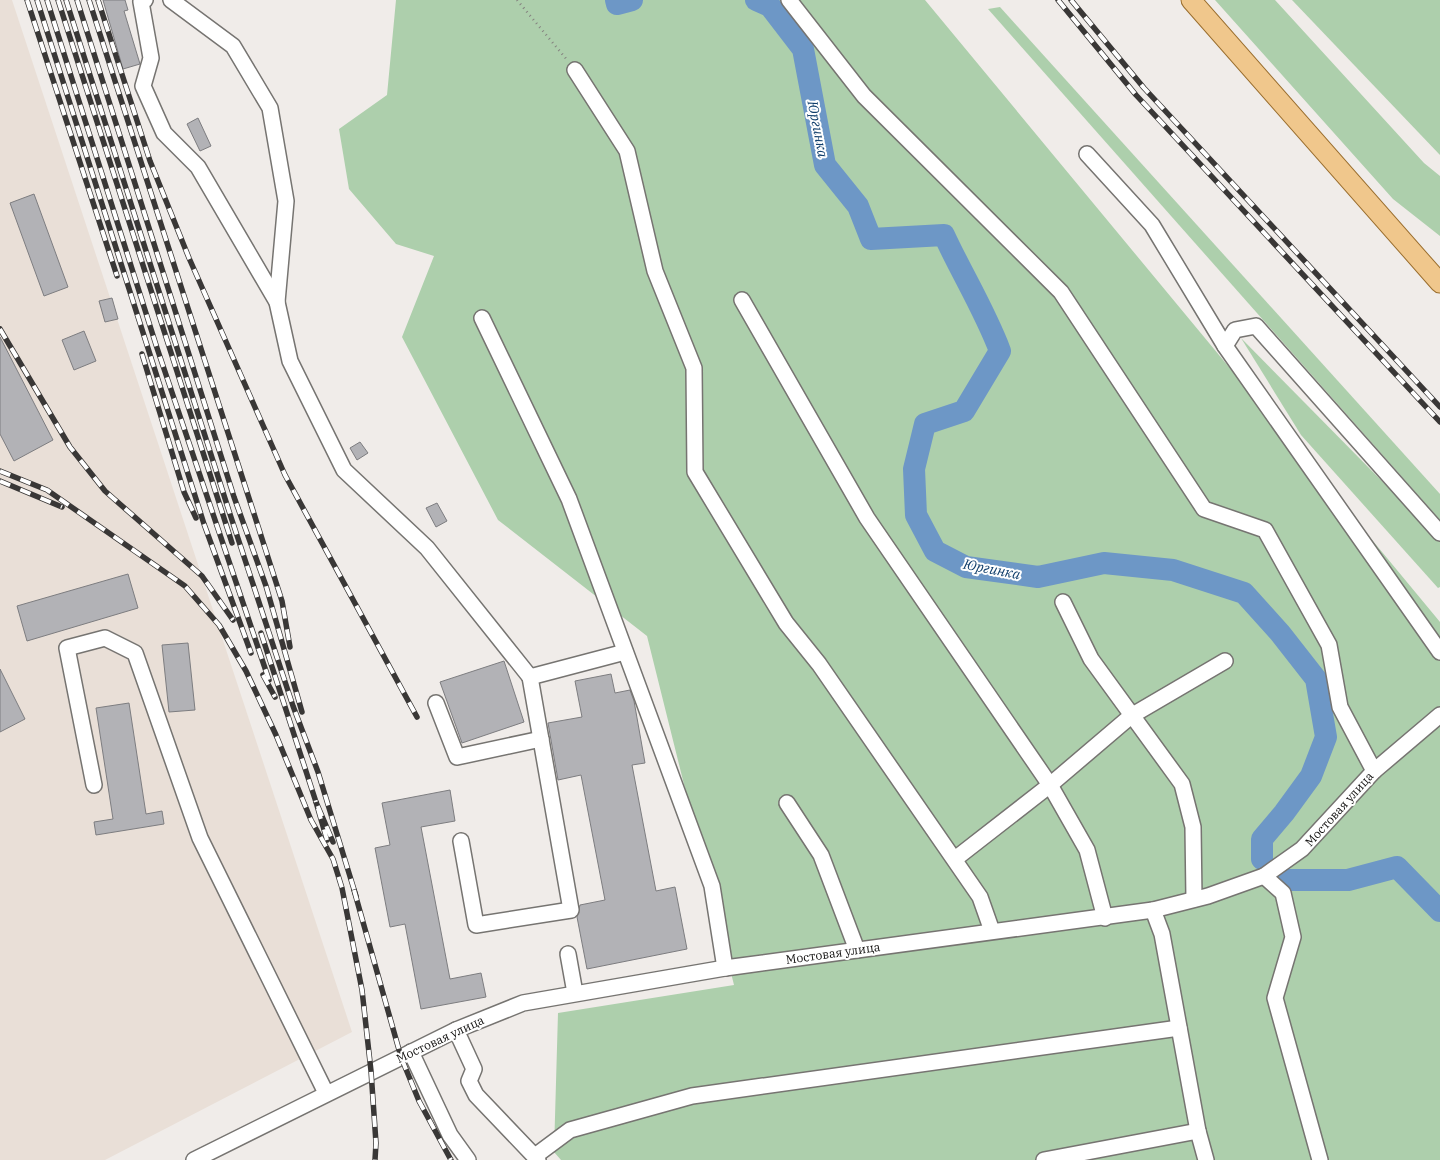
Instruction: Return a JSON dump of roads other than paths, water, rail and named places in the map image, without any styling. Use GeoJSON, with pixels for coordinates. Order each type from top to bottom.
{"type":"FeatureCollection","features":[{"type":"Feature","properties":{"kind":"main road"},"geometry":{"type":"LineString","coordinates":[[1191,0],[1440,283]]}},
{"type":"Feature","properties":{"kind":"street"},"geometry":{"type":"LineString","coordinates":[[145,0],[142,2],[151,58],[143,86],[164,133],[198,167],[277,302],[290,360],[344,470],[427,548],[530,677],[571,910],[476,925],[461,841]]}},
{"type":"Feature","properties":{"kind":"street"},"geometry":{"type":"LineString","coordinates":[[171,0],[233,46],[270,108],[286,201],[277,302]]}},
{"type":"Feature","properties":{"kind":"street"},"geometry":{"type":"LineString","coordinates":[[789,0],[864,96],[1061,292],[1204,509],[1265,530],[1329,645],[1340,707],[1374,771]]}},
{"type":"Feature","properties":{"kind":"street"},"geometry":{"type":"LineString","coordinates":[[575,70],[627,151],[655,271],[694,368],[694,472],[786,623],[819,664],[980,897],[992,931]]}},
{"type":"Feature","properties":{"kind":"street"},"geometry":{"type":"LineString","coordinates":[[1087,154],[1152,225],[1225,346],[1440,652]]}},
{"type":"Feature","properties":{"kind":"street"},"geometry":{"type":"LineString","coordinates":[[742,300],[867,518],[1050,785],[1087,850],[1105,918]]}},
{"type":"Feature","properties":{"kind":"street"},"geometry":{"type":"LineString","coordinates":[[482,318],[569,499],[712,886],[725,968]]}},
{"type":"Feature","properties":{"kind":"street"},"geometry":{"type":"LineString","coordinates":[[1225,346],[1235,330],[1256,326],[1440,533]]}},
{"type":"Feature","properties":{"kind":"street"},"geometry":{"type":"LineString","coordinates":[[1063,602],[1091,659],[1182,784],[1194,827],[1194,899]]}},
{"type":"Feature","properties":{"kind":"street"},"geometry":{"type":"LineString","coordinates":[[94,785],[67,648],[105,638],[135,653],[200,838],[326,1093]]}},
{"type":"Feature","properties":{"kind":"street"},"geometry":{"type":"LineString","coordinates":[[530,677],[626,652]]}},
{"type":"Feature","properties":{"kind":"street"},"geometry":{"type":"LineString","coordinates":[[954,859],[1050,785],[1131,716],[1225,661]]}},
{"type":"Feature","properties":{"kind":"street"},"geometry":{"type":"LineString","coordinates":[[436,704],[457,757],[541,738]]}},
{"type":"Feature","properties":{"kind":"street","name":"Мостовая улица"},"geometry":{"type":"LineString","coordinates":[[196,1160],[326,1093],[456,1030],[523,1003],[725,968],[1153,910],[1264,876],[1302,849],[1374,771],[1440,715]]}},
{"type":"Feature","properties":{"kind":"street"},"geometry":{"type":"LineString","coordinates":[[788,803],[821,855],[857,950]]}},
{"type":"Feature","properties":{"kind":"street"},"geometry":{"type":"LineString","coordinates":[[1264,876],[1283,893],[1293,937],[1275,998],[1320,1160]]}},
{"type":"Feature","properties":{"kind":"street"},"geometry":{"type":"LineString","coordinates":[[1153,910],[1162,934],[1198,1131],[1206,1160]]}},
{"type":"Feature","properties":{"kind":"street"},"geometry":{"type":"LineString","coordinates":[[568,954],[574,993]]}},
{"type":"Feature","properties":{"kind":"street"},"geometry":{"type":"LineString","coordinates":[[456,1030],[474,1069],[470,1081],[476,1095],[537,1158],[570,1130],[692,1096],[1179,1028]]}},
{"type":"Feature","properties":{"kind":"street"},"geometry":{"type":"LineString","coordinates":[[411,1052],[450,1135],[468,1160]]}},
{"type":"Feature","properties":{"kind":"street"},"geometry":{"type":"LineString","coordinates":[[1044,1160],[1198,1131]]}},
{"type":"Feature","properties":{"kind":"waterway","name":"Юргинка"},"geometry":{"type":"LineString","coordinates":[[616,0],[617,4],[632,0]]}},
{"type":"Feature","properties":{"kind":"waterway","name":"Юргинка"},"geometry":{"type":"LineString","coordinates":[[756,0],[770,6],[803,49],[825,165],[858,206],[871,239],[944,235],[1000,351],[964,411],[925,424],[914,469],[916,515],[935,551],[966,567],[1038,577],[1104,563],[1173,570],[1244,593],[1280,633],[1316,679],[1326,737],[1311,776],[1262,839],[1262,859]]}},
{"type":"Feature","properties":{"kind":"waterway","name":"Юргинка"},"geometry":{"type":"LineString","coordinates":[[1287,880],[1348,880],[1397,867],[1440,911]]}},
{"type":"Feature","properties":{"kind":"railway"},"geometry":{"type":"LineString","coordinates":[[27,0],[117,276]]}},
{"type":"Feature","properties":{"kind":"railway"},"geometry":{"type":"LineString","coordinates":[[37,0],[204,524],[251,653]]}},
{"type":"Feature","properties":{"kind":"railway"},"geometry":{"type":"LineString","coordinates":[[47,0],[157,348],[269,680]]}},
{"type":"Feature","properties":{"kind":"railway"},"geometry":{"type":"LineString","coordinates":[[58,0],[232,543]]}},
{"type":"Feature","properties":{"kind":"railway"},"geometry":{"type":"LineString","coordinates":[[66,0],[229,511],[293,706],[318,772],[356,896]]}},
{"type":"Feature","properties":{"kind":"railway"},"geometry":{"type":"LineString","coordinates":[[77,0],[234,497],[266,586],[302,712]]}},
{"type":"Feature","properties":{"kind":"railway"},"geometry":{"type":"LineString","coordinates":[[89,0],[282,601],[290,647]]}},
{"type":"Feature","properties":{"kind":"railway"},"geometry":{"type":"LineString","coordinates":[[98,0],[150,161],[189,258],[285,475],[417,717]]}},
{"type":"Feature","properties":{"kind":"railway"},"geometry":{"type":"LineString","coordinates":[[1058,0],[1136,95],[1440,422]]}},
{"type":"Feature","properties":{"kind":"railway"},"geometry":{"type":"LineString","coordinates":[[1071,0],[1144,88],[1440,407]]}},
{"type":"Feature","properties":{"kind":"railway"},"geometry":{"type":"LineString","coordinates":[[0,329],[70,447],[105,491],[202,576],[233,620]]}},
{"type":"Feature","properties":{"kind":"railway"},"geometry":{"type":"LineString","coordinates":[[142,354],[184,492],[196,518]]}},
{"type":"Feature","properties":{"kind":"railway"},"geometry":{"type":"LineString","coordinates":[[0,471],[47,490],[185,586],[219,625],[246,671],[276,735],[311,820],[333,859],[342,888],[362,990],[371,1071],[376,1143],[375,1160]]}},
{"type":"Feature","properties":{"kind":"railway"},"geometry":{"type":"LineString","coordinates":[[0,481],[62,507]]}},
{"type":"Feature","properties":{"kind":"railway"},"geometry":{"type":"LineString","coordinates":[[261,633],[316,802]]}},
{"type":"Feature","properties":{"kind":"railway"},"geometry":{"type":"LineString","coordinates":[[263,675],[275,697]]}},
{"type":"Feature","properties":{"kind":"railway"},"geometry":{"type":"LineString","coordinates":[[327,840],[316,802],[333,842]]}},
{"type":"Feature","properties":{"kind":"railway"},"geometry":{"type":"LineString","coordinates":[[354,890],[401,1057],[419,1101],[451,1160]]}}]}
